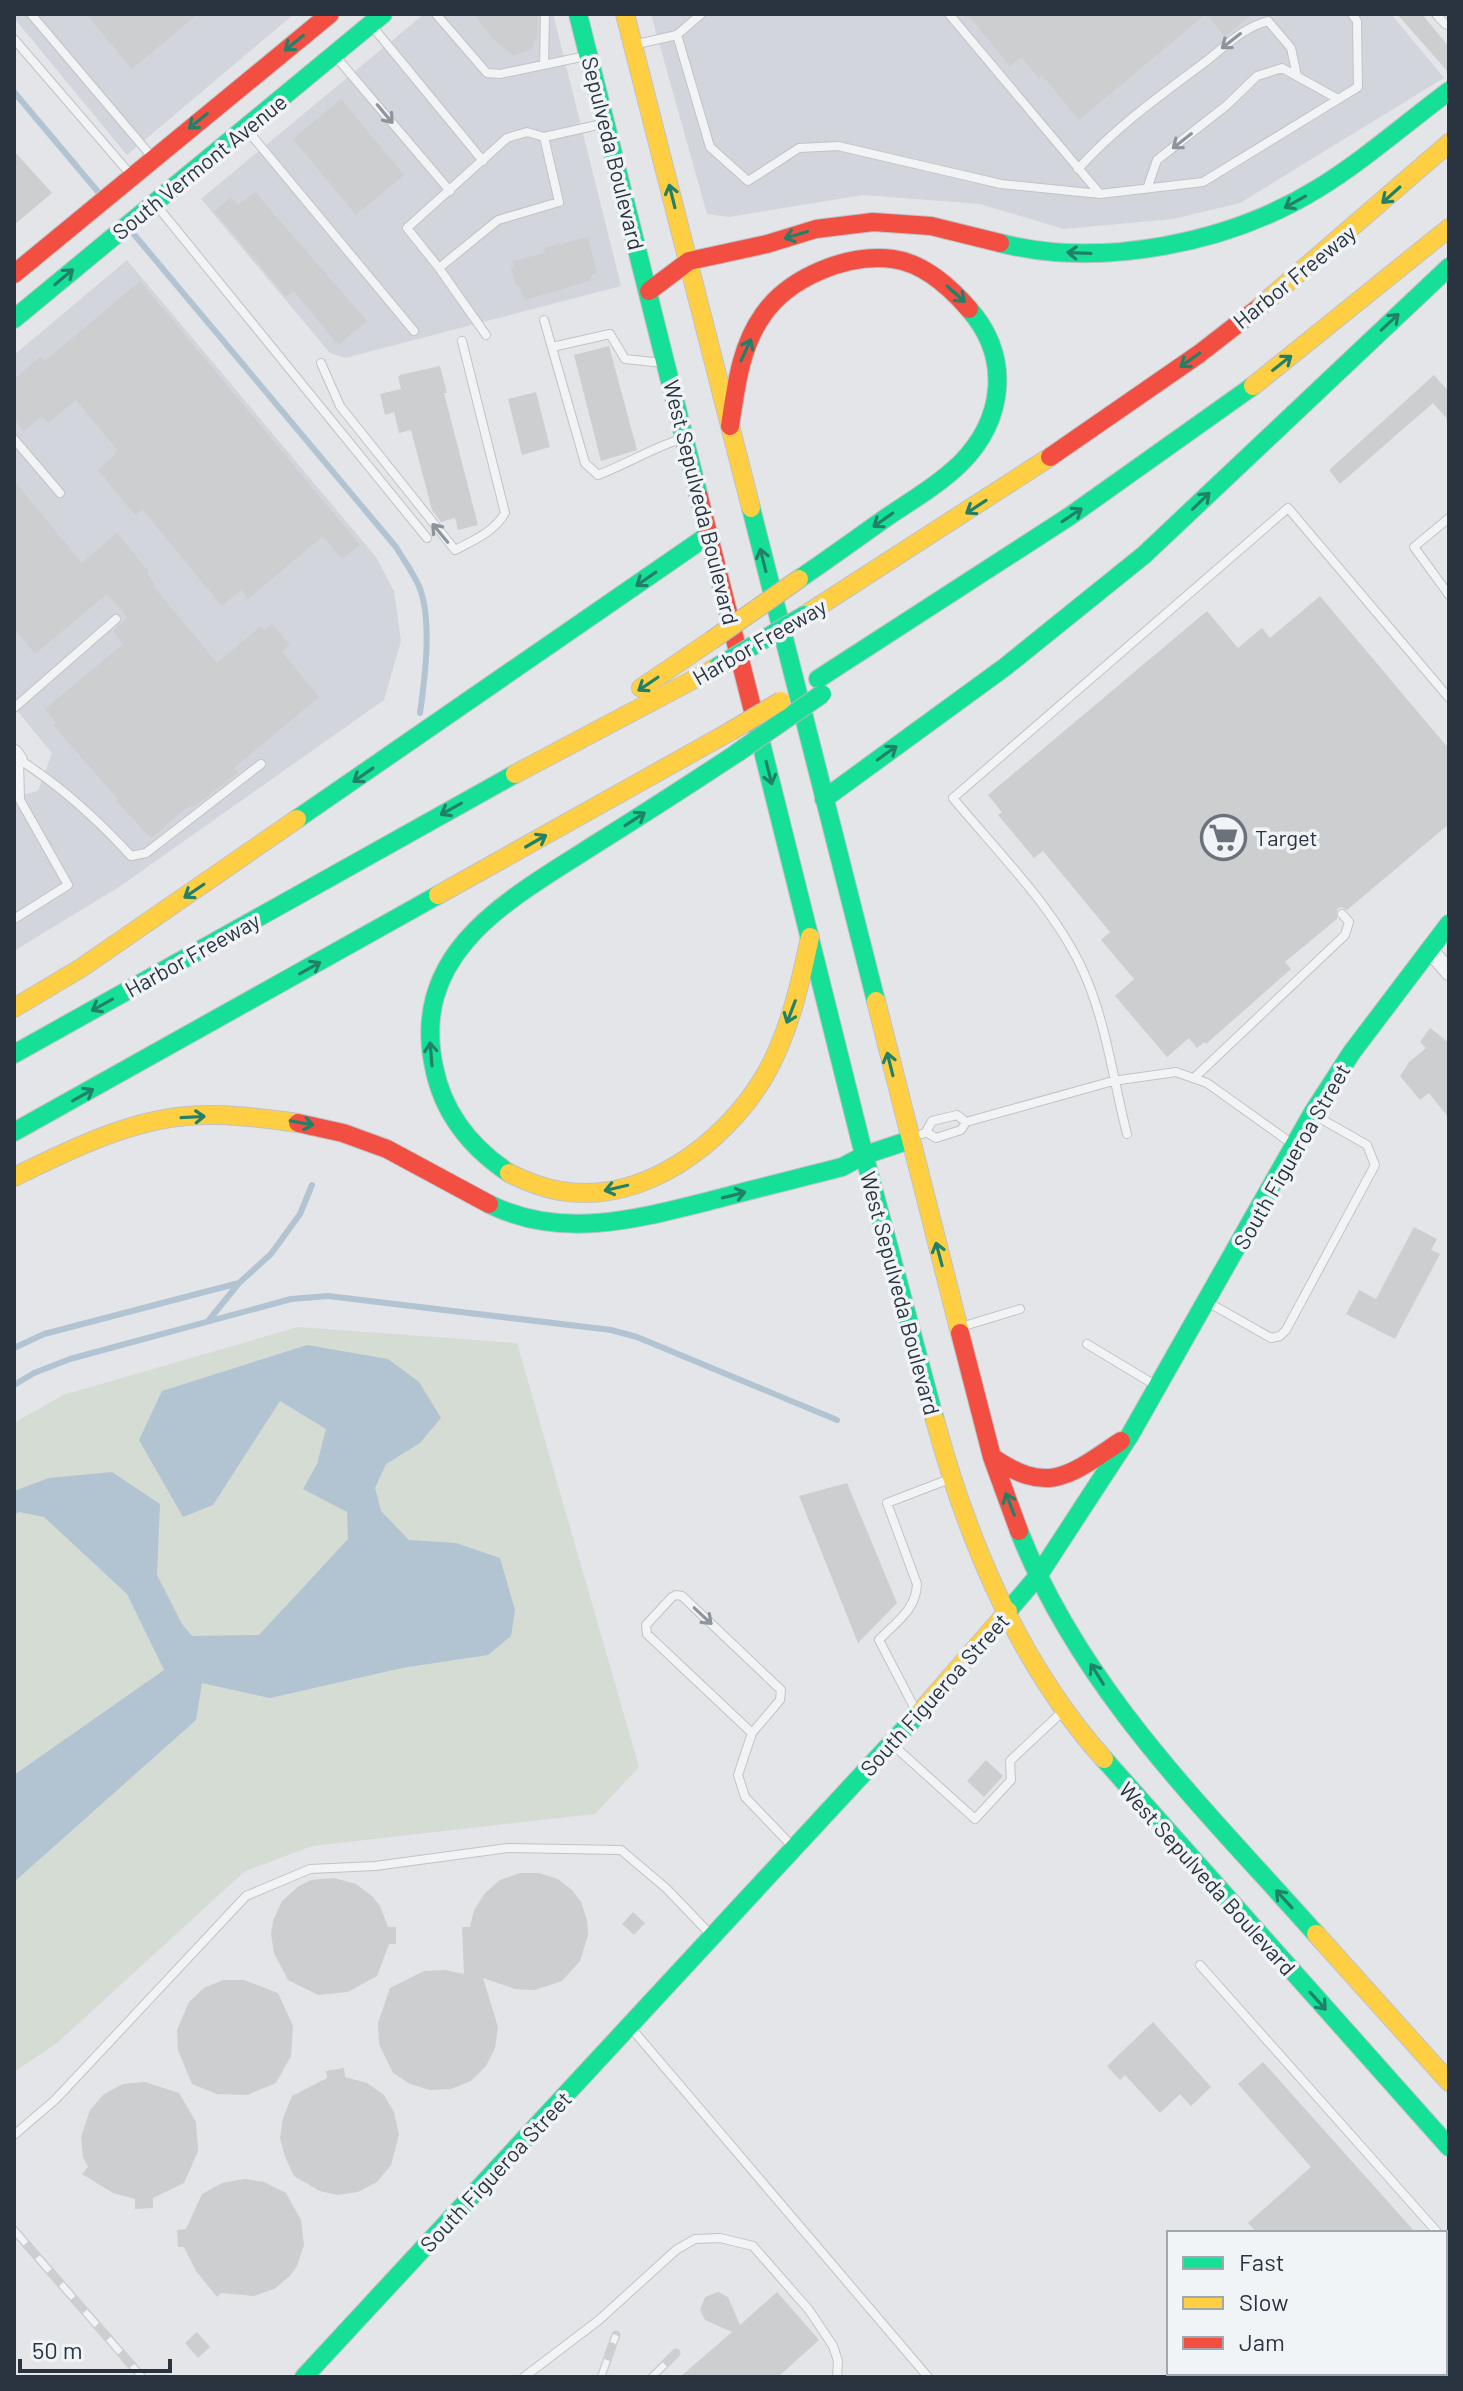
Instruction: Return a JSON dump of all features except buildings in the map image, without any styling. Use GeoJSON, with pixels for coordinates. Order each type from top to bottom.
{"type":"FeatureCollection","features":[{"type":"Feature","properties":{"kind":"main road","name":"South Vermont Avenue"},"geometry":{"type":"LineString","coordinates":[[14,274],[330,14]]}},
{"type":"Feature","properties":{"kind":"main road","name":"Sepulveda Boulevard"},"geometry":{"type":"LineString","coordinates":[[578,14],[649,291]]}},
{"type":"Feature","properties":{"kind":"main road","name":"Sepulveda Boulevard"},"geometry":{"type":"LineString","coordinates":[[625,14],[689,261]]}},
{"type":"Feature","properties":{"kind":"main road","name":"South Vermont Avenue"},"geometry":{"type":"LineString","coordinates":[[15,315],[377,19]]}},
{"type":"Feature","properties":{"kind":"main road"},"geometry":{"type":"LineString","coordinates":[[649,291],[689,261],[767,244],[816,229],[873,222],[920,225],[1018,248],[1083,254],[1157,247],[1227,231],[1280,210],[1319,188],[1449,91]]}},
{"type":"Feature","properties":{"kind":"main road","name":"Harbor Freeway"},"geometry":{"type":"LineString","coordinates":[[14,1054],[518,772],[717,667],[805,615],[1075,441],[1200,353],[1316,262],[1449,143]]}},
{"type":"Feature","properties":{"kind":"main road"},"geometry":{"type":"LineString","coordinates":[[810,937],[797,997],[769,1066],[739,1112],[717,1135],[675,1167],[639,1183],[594,1193],[573,1193],[534,1185],[503,1171],[475,1148],[451,1118],[432,1069],[430,1021],[442,977],[460,946],[499,906],[737,753],[820,687],[1218,412],[1347,313],[1449,228]]}},
{"type":"Feature","properties":{"kind":"main road"},"geometry":{"type":"LineString","coordinates":[[518,772],[942,479],[973,449],[996,405],[997,370],[986,335],[965,301],[936,277],[893,259],[859,261],[824,268],[788,286],[762,316],[739,364],[730,426]]}},
{"type":"Feature","properties":{"kind":"main road","name":"West Sepulveda Boulevard"},"geometry":{"type":"LineString","coordinates":[[689,261],[824,799],[918,1136],[959,1328],[992,1457],[1038,1576],[1099,1678],[1141,1738],[1449,2082]]}},
{"type":"Feature","properties":{"kind":"main road"},"geometry":{"type":"LineString","coordinates":[[824,799],[1005,667],[1144,555],[1449,267]]}},
{"type":"Feature","properties":{"kind":"main road","name":"West Sepulveda Boulevard"},"geometry":{"type":"LineString","coordinates":[[649,291],[865,1155],[951,1478],[981,1559],[1036,1667],[1089,1742],[1449,2147]]}},
{"type":"Feature","properties":{"kind":"main road"},"geometry":{"type":"LineString","coordinates":[[14,1008],[106,951],[710,534]]}},
{"type":"Feature","properties":{"kind":"main road"},"geometry":{"type":"LineString","coordinates":[[14,1132],[731,731],[820,687]]}},
{"type":"Feature","properties":{"kind":"main road","name":"South Figueroa Street"},"geometry":{"type":"LineString","coordinates":[[304,2377],[918,1714],[1038,1576],[1159,1388],[1312,1114],[1352,1052],[1449,924]]}},
{"type":"Feature","properties":{"kind":"main road"},"geometry":{"type":"LineString","coordinates":[[14,1177],[79,1146],[132,1128],[185,1116],[271,1118],[355,1136],[409,1159],[489,1206],[528,1219],[589,1225],[659,1214],[842,1167],[865,1155],[918,1136]]}},
{"type":"Feature","properties":{"kind":"main road"},"geometry":{"type":"LineString","coordinates":[[992,1457],[1010,1471],[1038,1479],[1065,1478],[1130,1435]]}},
{"type":"Feature","properties":{"kind":"street"},"geometry":{"type":"LineString","coordinates":[[1429,949],[1449,972]]}},
{"type":"Feature","properties":{"kind":"lane"},"geometry":{"type":"LineString","coordinates":[[31,14],[153,158]]}},
{"type":"Feature","properties":{"kind":"lane"},"geometry":{"type":"LineString","coordinates":[[438,14],[487,73],[500,74],[589,55]]}},
{"type":"Feature","properties":{"kind":"lane"},"geometry":{"type":"LineString","coordinates":[[544,64],[545,14]]}},
{"type":"Feature","properties":{"kind":"lane"},"geometry":{"type":"LineString","coordinates":[[633,44],[677,35],[701,14]]}},
{"type":"Feature","properties":{"kind":"lane"},"geometry":{"type":"LineString","coordinates":[[949,14],[1100,194]]}},
{"type":"Feature","properties":{"kind":"lane"},"geometry":{"type":"LineString","coordinates":[[677,35],[710,147],[748,181],[799,148],[838,146],[1001,184],[1100,194],[1203,182],[1358,87],[1357,21],[1352,14]]}},
{"type":"Feature","properties":{"kind":"lane"},"geometry":{"type":"LineString","coordinates":[[1436,14],[1449,25]]}},
{"type":"Feature","properties":{"kind":"lane"},"geometry":{"type":"LineString","coordinates":[[377,19],[483,161]]}},
{"type":"Feature","properties":{"kind":"lane"},"geometry":{"type":"LineString","coordinates":[[1078,169],[1103,141],[1251,26],[1268,21],[1291,48],[1297,76]]}},
{"type":"Feature","properties":{"kind":"lane"},"geometry":{"type":"LineString","coordinates":[[14,39],[128,180]]}},
{"type":"Feature","properties":{"kind":"lane"},"geometry":{"type":"LineString","coordinates":[[334,55],[450,191]]}},
{"type":"Feature","properties":{"kind":"lane"},"geometry":{"type":"LineString","coordinates":[[1147,189],[1157,160],[1227,105],[1257,76],[1282,68],[1338,99]]}},
{"type":"Feature","properties":{"kind":"lane"},"geometry":{"type":"LineString","coordinates":[[486,335],[407,228],[507,138],[527,132],[544,137],[606,123]]}},
{"type":"Feature","properties":{"kind":"lane"},"geometry":{"type":"LineString","coordinates":[[245,127],[414,331]]}},
{"type":"Feature","properties":{"kind":"lane"},"geometry":{"type":"LineString","coordinates":[[439,268],[498,220],[559,202],[544,137]]}},
{"type":"Feature","properties":{"kind":"lane"},"geometry":{"type":"LineString","coordinates":[[150,206],[427,538]]}},
{"type":"Feature","properties":{"kind":"lane"},"geometry":{"type":"LineString","coordinates":[[544,320],[585,463],[598,475],[628,463],[651,448],[686,437]]}},
{"type":"Feature","properties":{"kind":"lane"},"geometry":{"type":"LineString","coordinates":[[552,347],[610,334],[625,359],[667,364]]}},
{"type":"Feature","properties":{"kind":"lane"},"geometry":{"type":"LineString","coordinates":[[321,363],[340,406],[455,550],[480,538],[499,523],[505,513],[462,341]]}},
{"type":"Feature","properties":{"kind":"lane"},"geometry":{"type":"LineString","coordinates":[[14,439],[60,493]]}},
{"type":"Feature","properties":{"kind":"lane"},"geometry":{"type":"LineString","coordinates":[[1127,1134],[1088,981],[1072,949],[1054,920],[953,798],[1288,508],[1449,698]]}},
{"type":"Feature","properties":{"kind":"lane"},"geometry":{"type":"LineString","coordinates":[[1449,518],[1414,547],[1449,595]]}},
{"type":"Feature","properties":{"kind":"lane"},"geometry":{"type":"LineString","coordinates":[[14,708],[116,619]]}},
{"type":"Feature","properties":{"kind":"lane"},"geometry":{"type":"LineString","coordinates":[[16,756],[55,783],[131,856],[146,853],[261,764]]}},
{"type":"Feature","properties":{"kind":"lane"},"geometry":{"type":"LineString","coordinates":[[14,919],[68,885],[20,800],[16,756]]}},
{"type":"Feature","properties":{"kind":"lane"},"geometry":{"type":"LineString","coordinates":[[1194,1078],[1345,935],[1349,922],[1342,914]]}},
{"type":"Feature","properties":{"kind":"lane"},"geometry":{"type":"LineString","coordinates":[[918,1136],[936,1138],[961,1130],[966,1122],[1113,1081],[1176,1072],[1207,1083],[1295,1145]]}},
{"type":"Feature","properties":{"kind":"lane"},"geometry":{"type":"LineString","coordinates":[[1208,1302],[1271,1338],[1280,1336],[1293,1317],[1375,1165],[1367,1145],[1312,1114]]}},
{"type":"Feature","properties":{"kind":"lane"},"geometry":{"type":"LineString","coordinates":[[918,1136],[932,1121],[957,1115],[966,1122]]}},
{"type":"Feature","properties":{"kind":"lane"},"geometry":{"type":"LineString","coordinates":[[959,1328],[1020,1309]]}},
{"type":"Feature","properties":{"kind":"lane"},"geometry":{"type":"LineString","coordinates":[[1087,1344],[1159,1388]]}},
{"type":"Feature","properties":{"kind":"lane"},"geometry":{"type":"LineString","coordinates":[[918,1714],[879,1640],[917,1598],[917,1584],[887,1503],[951,1478]]}},
{"type":"Feature","properties":{"kind":"lane"},"geometry":{"type":"LineString","coordinates":[[752,1733],[647,1634],[646,1625],[672,1597],[682,1596],[781,1690],[780,1700],[752,1733],[738,1775],[745,1797],[794,1848]]}},
{"type":"Feature","properties":{"kind":"lane"},"geometry":{"type":"LineString","coordinates":[[891,1743],[975,1819],[1011,1780],[1010,1761],[1065,1709]]}},
{"type":"Feature","properties":{"kind":"lane"},"geometry":{"type":"LineString","coordinates":[[14,2135],[55,2100],[246,1896],[310,1869],[375,1866],[508,1848],[621,1850],[667,1889],[712,1936]]}},
{"type":"Feature","properties":{"kind":"lane"},"geometry":{"type":"LineString","coordinates":[[1200,1965],[1436,2231]]}},
{"type":"Feature","properties":{"kind":"lane"},"geometry":{"type":"LineString","coordinates":[[629,2026],[928,2377]]}},
{"type":"Feature","properties":{"kind":"lane"},"geometry":{"type":"LineString","coordinates":[[524,2377],[599,2320],[676,2250],[695,2239],[720,2238],[753,2246],[809,2310],[833,2346],[838,2361],[837,2377]]}},
{"type":"Feature","properties":{"kind":"shaded area"},"geometry":{"type":"Polygon","coordinates":[[[14,14],[294,14],[127,155],[14,18],[14,14]]]}},
{"type":"Feature","properties":{"kind":"shaded area"},"geometry":{"type":"Polygon","coordinates":[[[424,14],[553,14],[621,286],[345,358],[330,353],[201,199],[424,14]]]}},
{"type":"Feature","properties":{"kind":"shaded area"},"geometry":{"type":"Polygon","coordinates":[[[651,14],[1391,14],[1444,78],[1240,203],[1173,219],[1064,229],[980,204],[863,195],[729,217],[707,214],[651,14]]]}},
{"type":"Feature","properties":{"kind":"shaded area"},"geometry":{"type":"Polygon","coordinates":[[[127,260],[376,557],[394,591],[401,641],[384,700],[119,887],[14,951],[14,797],[38,791],[52,753],[14,707],[14,355],[127,260]]]}},
{"type":"Feature","properties":{"kind":"shaded area"},"geometry":{"type":"Polygon","coordinates":[[[298,1327],[517,1343],[639,1767],[595,1814],[312,1846],[245,1871],[57,2043],[14,2072],[14,1423],[63,1395],[298,1327]]]}},
{"type":"Feature","properties":{"kind":"water"},"geometry":{"type":"Polygon","coordinates":[[[307,1345],[388,1359],[419,1382],[441,1418],[420,1443],[386,1464],[375,1488],[381,1511],[409,1540],[456,1543],[500,1558],[515,1610],[511,1636],[488,1655],[402,1668],[270,1698],[202,1683],[196,1720],[14,1882],[14,1775],[164,1670],[127,1594],[44,1517],[19,1512],[14,1515],[14,1491],[49,1478],[112,1472],[160,1504],[157,1575],[182,1624],[192,1636],[259,1635],[348,1539],[347,1512],[303,1489],[317,1464],[326,1429],[280,1401],[213,1505],[183,1517],[139,1440],[162,1391],[307,1345]]]}},
{"type":"Feature","properties":{"kind":"waterway"},"geometry":{"type":"LineString","coordinates":[[14,92],[99,193]]}},
{"type":"Feature","properties":{"kind":"waterway"},"geometry":{"type":"LineString","coordinates":[[132,232],[396,547],[410,570],[423,597],[427,630],[420,713]]}},
{"type":"Feature","properties":{"kind":"waterway"},"geometry":{"type":"LineString","coordinates":[[209,1320],[239,1283],[271,1254],[300,1214],[312,1185]]}},
{"type":"Feature","properties":{"kind":"waterway"},"geometry":{"type":"LineString","coordinates":[[14,1348],[44,1334],[239,1283]]}},
{"type":"Feature","properties":{"kind":"waterway"},"geometry":{"type":"LineString","coordinates":[[14,1385],[34,1373],[70,1359],[291,1299],[328,1296],[611,1330],[637,1337],[837,1420]]}},
{"type":"Feature","properties":{"kind":"railway"},"geometry":{"type":"LineString","coordinates":[[14,2230],[142,2377]]}},
{"type":"Feature","properties":{"kind":"railway"},"geometry":{"type":"LineString","coordinates":[[601,2377],[616,2335]]}},
{"type":"Feature","properties":{"kind":"railway"},"geometry":{"type":"LineString","coordinates":[[652,2377],[676,2353]]}},
{"type":"Feature","properties":{"kind":"traffic: fast"},"geometry":{"type":"LineString","coordinates":[[14,319],[383,14]]}},
{"type":"Feature","properties":{"kind":"traffic: fast"},"geometry":{"type":"LineString","coordinates":[[578,14],[699,497]]}},
{"type":"Feature","properties":{"kind":"traffic: fast"},"geometry":{"type":"LineString","coordinates":[[1000,243],[1039,250],[1121,252],[1205,237],[1245,224],[1282,208],[1334,178],[1449,91]]}},
{"type":"Feature","properties":{"kind":"traffic: fast"},"geometry":{"type":"LineString","coordinates":[[824,799],[1005,667],[1144,555],[1449,267]]}},
{"type":"Feature","properties":{"kind":"traffic: fast"},"geometry":{"type":"LineString","coordinates":[[799,579],[935,485],[960,464],[975,446],[994,408],[997,388],[992,347],[969,309]]}},
{"type":"Feature","properties":{"kind":"traffic: fast"},"geometry":{"type":"LineString","coordinates":[[818,679],[1070,516],[1253,386]]}},
{"type":"Feature","properties":{"kind":"traffic: fast"},"geometry":{"type":"LineString","coordinates":[[751,508],[876,1001]]}},
{"type":"Feature","properties":{"kind":"traffic: fast"},"geometry":{"type":"LineString","coordinates":[[297,819],[710,534]]}},
{"type":"Feature","properties":{"kind":"traffic: fast"},"geometry":{"type":"LineString","coordinates":[[717,667],[805,615]]}},
{"type":"Feature","properties":{"kind":"traffic: fast"},"geometry":{"type":"LineString","coordinates":[[737,753],[822,694]]}},
{"type":"Feature","properties":{"kind":"traffic: fast"},"geometry":{"type":"LineString","coordinates":[[753,711],[861,1143],[935,1420]]}},
{"type":"Feature","properties":{"kind":"traffic: fast"},"geometry":{"type":"LineString","coordinates":[[509,1173],[482,1152],[460,1128],[438,1084],[430,1026],[437,990],[452,959],[474,932],[531,886],[737,753]]}},
{"type":"Feature","properties":{"kind":"traffic: fast"},"geometry":{"type":"LineString","coordinates":[[14,1054],[515,774]]}},
{"type":"Feature","properties":{"kind":"traffic: fast"},"geometry":{"type":"LineString","coordinates":[[14,1132],[438,895]]}},
{"type":"Feature","properties":{"kind":"traffic: fast"},"geometry":{"type":"LineString","coordinates":[[1008,1611],[1038,1576],[1130,1435],[1312,1114],[1352,1052],[1449,924]]}},
{"type":"Feature","properties":{"kind":"traffic: fast"},"geometry":{"type":"LineString","coordinates":[[489,1204],[545,1222],[574,1224],[631,1219],[842,1167],[865,1155],[910,1140]]}},
{"type":"Feature","properties":{"kind":"traffic: fast"},"geometry":{"type":"LineString","coordinates":[[1019,1531],[1045,1589],[1111,1695],[1190,1793],[1316,1934]]}},
{"type":"Feature","properties":{"kind":"traffic: fast"},"geometry":{"type":"LineString","coordinates":[[304,2377],[921,1711]]}},
{"type":"Feature","properties":{"kind":"traffic: fast"},"geometry":{"type":"LineString","coordinates":[[1104,1759],[1449,2147]]}},
{"type":"Feature","properties":{"kind":"traffic: slow"},"geometry":{"type":"LineString","coordinates":[[625,14],[751,508]]}},
{"type":"Feature","properties":{"kind":"traffic: slow"},"geometry":{"type":"LineString","coordinates":[[1257,309],[1449,143]]}},
{"type":"Feature","properties":{"kind":"traffic: slow"},"geometry":{"type":"LineString","coordinates":[[1253,386],[1449,228]]}},
{"type":"Feature","properties":{"kind":"traffic: slow"},"geometry":{"type":"LineString","coordinates":[[805,615],[1050,457]]}},
{"type":"Feature","properties":{"kind":"traffic: slow"},"geometry":{"type":"LineString","coordinates":[[712,640],[799,579]]}},
{"type":"Feature","properties":{"kind":"traffic: slow"},"geometry":{"type":"LineString","coordinates":[[641,688],[712,640]]}},
{"type":"Feature","properties":{"kind":"traffic: slow"},"geometry":{"type":"LineString","coordinates":[[515,774],[717,667]]}},
{"type":"Feature","properties":{"kind":"traffic: slow"},"geometry":{"type":"LineString","coordinates":[[731,731],[781,701]]}},
{"type":"Feature","properties":{"kind":"traffic: slow"},"geometry":{"type":"LineString","coordinates":[[438,895],[731,731]]}},
{"type":"Feature","properties":{"kind":"traffic: slow"},"geometry":{"type":"LineString","coordinates":[[14,1008],[81,968],[297,819]]}},
{"type":"Feature","properties":{"kind":"traffic: slow"},"geometry":{"type":"LineString","coordinates":[[509,1173],[561,1191],[591,1193],[621,1189],[650,1179],[704,1146],[747,1102],[773,1061],[793,1009],[810,937]]}},
{"type":"Feature","properties":{"kind":"traffic: slow"},"geometry":{"type":"LineString","coordinates":[[876,1001],[960,1333]]}},
{"type":"Feature","properties":{"kind":"traffic: slow"},"geometry":{"type":"LineString","coordinates":[[14,1177],[98,1139],[164,1119],[215,1115],[298,1123]]}},
{"type":"Feature","properties":{"kind":"traffic: slow"},"geometry":{"type":"LineString","coordinates":[[935,1420],[963,1511],[1000,1600],[1046,1683],[1104,1759]]}},
{"type":"Feature","properties":{"kind":"traffic: slow"},"geometry":{"type":"LineString","coordinates":[[921,1711],[1008,1611]]}},
{"type":"Feature","properties":{"kind":"traffic: slow"},"geometry":{"type":"LineString","coordinates":[[1316,1934],[1449,2082]]}},
{"type":"Feature","properties":{"kind":"traffic: jam"},"geometry":{"type":"LineString","coordinates":[[14,274],[330,14]]}},
{"type":"Feature","properties":{"kind":"traffic: jam"},"geometry":{"type":"LineString","coordinates":[[649,291],[689,261],[767,244],[816,229],[873,222],[931,226],[1000,243]]}},
{"type":"Feature","properties":{"kind":"traffic: jam"},"geometry":{"type":"LineString","coordinates":[[730,426],[740,368],[755,327],[774,301],[821,270],[857,260],[876,258],[904,261],[935,277],[969,309]]}},
{"type":"Feature","properties":{"kind":"traffic: jam"},"geometry":{"type":"LineString","coordinates":[[1050,457],[1199,354],[1257,309]]}},
{"type":"Feature","properties":{"kind":"traffic: jam"},"geometry":{"type":"LineString","coordinates":[[699,497],[753,711]]}},
{"type":"Feature","properties":{"kind":"traffic: jam"},"geometry":{"type":"LineString","coordinates":[[298,1123],[343,1133],[387,1149],[489,1204]]}},
{"type":"Feature","properties":{"kind":"traffic: jam"},"geometry":{"type":"LineString","coordinates":[[960,1333],[992,1457],[1019,1531]]}},
{"type":"Feature","properties":{"kind":"traffic: jam"},"geometry":{"type":"LineString","coordinates":[[992,1457],[1029,1476],[1044,1478],[1073,1471],[1121,1441]]}},
{"type":"Feature","properties":{"kind":"place","name":"Target"},"geometry":{"type":"Point","coordinates":[1224,837]}}]}
